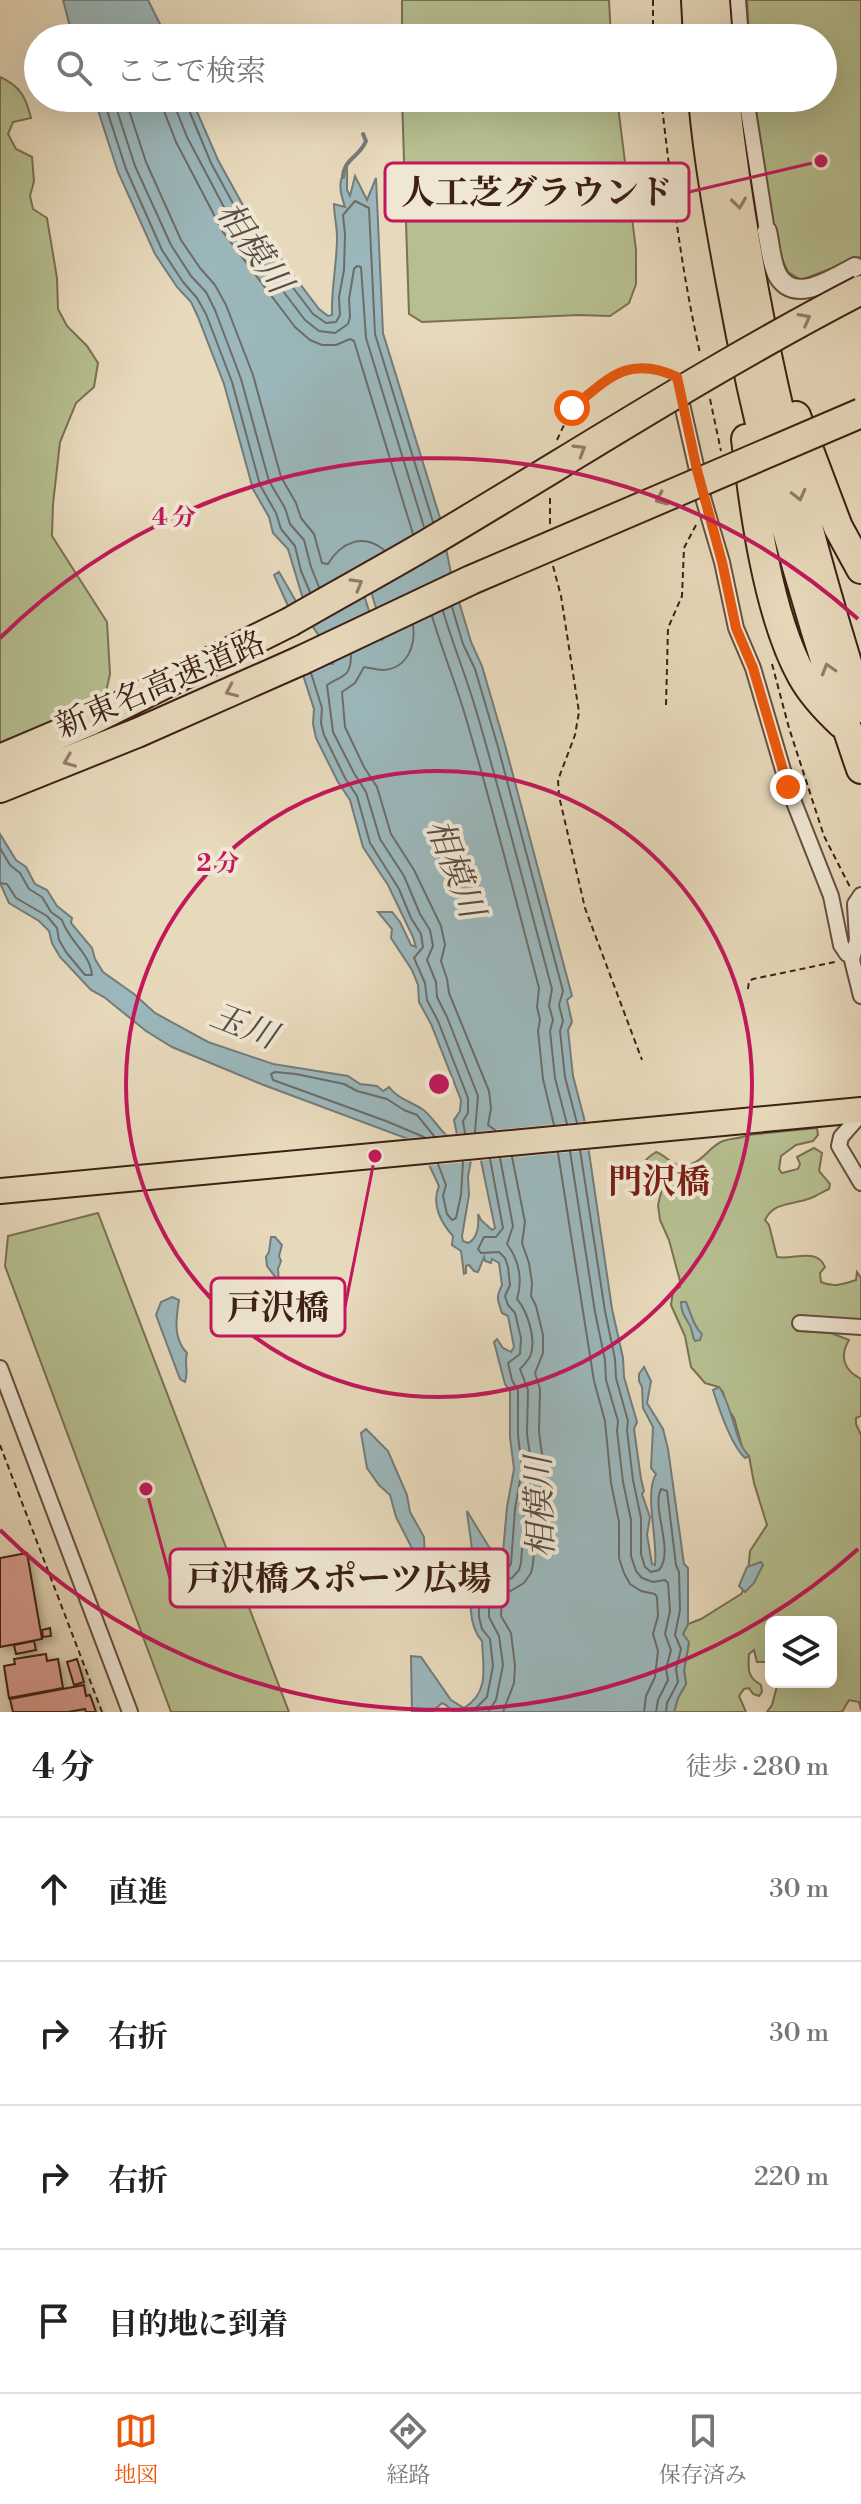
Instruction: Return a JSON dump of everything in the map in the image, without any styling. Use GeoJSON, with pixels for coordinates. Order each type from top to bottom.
{"type":"FeatureCollection","features":[{"type":"Feature","properties":{"kind":"highway"},"geometry":{"type":"LineString","coordinates":[[696,0],[697,24]]}},
{"type":"Feature","properties":{"kind":"highway"},"geometry":{"type":"LineString","coordinates":[[715,0],[717,24]]}},
{"type":"Feature","properties":{"kind":"highway"},"geometry":{"type":"LineString","coordinates":[[704,112],[737,316],[772,477],[804,593],[861,769]]}},
{"type":"Feature","properties":{"kind":"highway"},"geometry":{"type":"LineString","coordinates":[[727,112],[741,220],[793,472],[820,575],[861,708]]}},
{"type":"Feature","properties":{"kind":"highway"},"geometry":{"type":"LineString","coordinates":[[706,129],[707,173],[751,481],[776,607],[803,677],[825,708],[861,738]]}},
{"type":"Feature","properties":{"kind":"highway","name":"新東名高速道路"},"geometry":{"type":"LineString","coordinates":[[0,759],[92,720],[290,622],[795,324],[859,274]]}},
{"type":"Feature","properties":{"kind":"highway"},"geometry":{"type":"LineString","coordinates":[[758,310],[827,501],[861,569]]}},
{"type":"Feature","properties":{"kind":"highway","name":"新東名高速道路"},"geometry":{"type":"LineString","coordinates":[[0,788],[137,733],[471,580],[861,413]]}},
{"type":"Feature","properties":{"kind":"main road"},"geometry":{"type":"LineString","coordinates":[[0,1191],[861,1112]]}},
{"type":"Feature","properties":{"kind":"street"},"geometry":{"type":"LineString","coordinates":[[738,0],[740,24]]}},
{"type":"Feature","properties":{"kind":"street"},"geometry":{"type":"LineString","coordinates":[[748,112],[767,231],[776,271],[783,282],[793,288],[806,289],[859,274]]}},
{"type":"Feature","properties":{"kind":"street"},"geometry":{"type":"LineString","coordinates":[[677,377],[736,628],[753,668],[788,787],[831,896],[841,945],[852,958]]}},
{"type":"Feature","properties":{"kind":"street"},"geometry":{"type":"LineString","coordinates":[[861,895],[855,904],[857,940],[852,958],[861,996]]}},
{"type":"Feature","properties":{"kind":"street"},"geometry":{"type":"LineString","coordinates":[[861,1112],[841,1137],[839,1146],[861,1183]]}},
{"type":"Feature","properties":{"kind":"street"},"geometry":{"type":"LineString","coordinates":[[800,1323],[861,1327]]}},
{"type":"Feature","properties":{"kind":"street"},"geometry":{"type":"LineString","coordinates":[[0,1368],[130,1712]]}},
{"type":"Feature","properties":{"kind":"path"},"geometry":{"type":"LineString","coordinates":[[653,0],[653,24]]}},
{"type":"Feature","properties":{"kind":"path"},"geometry":{"type":"LineString","coordinates":[[555,446],[572,408],[615,375],[626,369],[641,368],[677,377]]}},
{"type":"Feature","properties":{"kind":"path"},"geometry":{"type":"LineString","coordinates":[[550,484],[551,535]]}},
{"type":"Feature","properties":{"kind":"path"},"geometry":{"type":"LineString","coordinates":[[666,705],[668,628],[682,596],[684,548],[704,501]]}},
{"type":"Feature","properties":{"kind":"path"},"geometry":{"type":"LineString","coordinates":[[552,557],[579,712],[575,735],[558,780],[559,796],[585,908],[642,1060]]}},
{"type":"Feature","properties":{"kind":"path"},"geometry":{"type":"LineString","coordinates":[[748,989],[749,981],[753,979],[852,958]]}},
{"type":"Feature","properties":{"kind":"path"},"geometry":{"type":"LineString","coordinates":[[0,1445],[102,1712]]}},
{"type":"Feature","properties":{"kind":"green space"},"geometry":{"type":"Polygon","coordinates":[[[402,0],[609,0],[610,24],[402,24],[402,0]]]}},
{"type":"Feature","properties":{"kind":"green space"},"geometry":{"type":"Polygon","coordinates":[[[747,0],[861,0],[861,257],[801,280],[788,272],[776,246],[756,112],[837,112],[837,24],[748,24],[747,0]]]}},
{"type":"Feature","properties":{"kind":"green space"},"geometry":{"type":"Polygon","coordinates":[[[0,77],[21,93],[24,112],[29,112],[31,118],[13,122],[8,134],[16,149],[32,157],[34,181],[30,196],[33,209],[47,218],[57,278],[58,309],[67,326],[87,346],[98,363],[94,387],[76,403],[60,442],[52,536],[107,622],[110,674],[103,705],[0,745],[0,77]]]}},
{"type":"Feature","properties":{"kind":"green space"},"geometry":{"type":"Polygon","coordinates":[[[402,112],[619,112],[636,250],[636,284],[629,303],[610,316],[422,322],[409,314],[402,112]]]}},
{"type":"Feature","properties":{"kind":"green space"},"geometry":{"type":"Polygon","coordinates":[[[817,1128],[818,1135],[813,1141],[796,1145],[781,1156],[779,1169],[782,1173],[798,1169],[800,1164],[797,1157],[814,1148],[822,1153],[819,1171],[830,1184],[829,1189],[779,1207],[765,1220],[777,1257],[817,1257],[825,1267],[820,1273],[821,1282],[830,1285],[856,1280],[857,1272],[861,1278],[861,1334],[852,1328],[840,1333],[833,1329],[794,1323],[797,1331],[831,1333],[849,1340],[844,1352],[845,1362],[851,1372],[861,1379],[861,1416],[856,1418],[856,1424],[861,1435],[861,1710],[859,1702],[849,1700],[842,1712],[767,1712],[776,1688],[837,1688],[837,1616],[765,1616],[765,1662],[757,1662],[754,1650],[749,1654],[748,1664],[749,1672],[761,1685],[762,1692],[759,1696],[749,1688],[744,1689],[739,1696],[746,1712],[674,1712],[686,1684],[684,1670],[689,1643],[683,1634],[688,1624],[741,1594],[747,1584],[750,1551],[767,1525],[749,1456],[743,1450],[723,1392],[719,1387],[705,1383],[691,1367],[685,1336],[671,1305],[673,1291],[680,1287],[680,1281],[660,1220],[658,1205],[664,1180],[644,1172],[644,1165],[656,1152],[675,1164],[686,1165],[698,1160],[717,1144],[748,1135],[817,1128]]]}},
{"type":"Feature","properties":{"kind":"green space"},"geometry":{"type":"Polygon","coordinates":[[[98,1213],[289,1712],[171,1712],[5,1266],[8,1236],[98,1213]]]}},
{"type":"Feature","properties":{"kind":"water"},"geometry":{"type":"Polygon","coordinates":[[[63,0],[148,0],[160,24],[69,24],[63,0]]]}},
{"type":"Feature","properties":{"kind":"water","name":"相模川"},"geometry":{"type":"Polygon","coordinates":[[[99,112],[197,112],[218,160],[250,218],[319,309],[328,316],[332,315],[337,247],[334,204],[345,207],[342,177],[347,167],[350,196],[355,176],[367,200],[376,178],[383,333],[440,518],[452,578],[505,745],[572,996],[567,1000],[572,1022],[568,1030],[573,1076],[584,1118],[624,1377],[637,1422],[634,1429],[642,1494],[650,1517],[647,1535],[652,1564],[655,1565],[651,1493],[656,1474],[651,1468],[653,1427],[643,1408],[639,1381],[644,1367],[651,1381],[647,1403],[663,1429],[668,1449],[684,1564],[688,1568],[688,1624],[683,1634],[689,1642],[684,1670],[686,1684],[674,1712],[453,1712],[442,1703],[432,1712],[412,1712],[411,1656],[421,1657],[451,1700],[464,1708],[478,1694],[483,1678],[482,1641],[476,1633],[471,1612],[472,1549],[467,1511],[502,1563],[514,1469],[510,1391],[505,1384],[494,1342],[497,1339],[503,1348],[511,1352],[514,1347],[508,1316],[502,1313],[498,1301],[502,1285],[499,1263],[492,1259],[491,1263],[485,1261],[484,1257],[478,1272],[469,1265],[464,1274],[461,1251],[452,1245],[453,1236],[438,1213],[436,1200],[439,1186],[419,1143],[261,1084],[172,1047],[146,1031],[91,990],[60,957],[49,931],[39,921],[9,903],[0,883],[0,834],[35,884],[47,890],[57,906],[72,918],[71,923],[92,948],[103,972],[155,1013],[208,1042],[273,1064],[348,1076],[360,1084],[377,1086],[383,1091],[389,1087],[426,1112],[450,1138],[457,1135],[454,1120],[460,1111],[461,1100],[419,1002],[418,985],[412,970],[391,938],[392,929],[378,912],[392,912],[411,945],[416,947],[413,937],[388,885],[363,847],[350,800],[316,738],[314,709],[302,672],[326,663],[333,664],[333,657],[311,624],[289,608],[274,575],[279,572],[301,610],[306,609],[288,549],[273,533],[269,517],[253,489],[224,384],[198,317],[191,302],[155,254],[118,172],[99,112]],[[370,588],[363,592],[377,636],[382,640],[384,635],[370,588]],[[480,1156],[471,1160],[463,1241],[468,1243],[474,1238],[478,1214],[492,1230],[495,1228],[480,1156]]]}},
{"type":"Feature","properties":{"kind":"water"},"geometry":{"type":"Polygon","coordinates":[[[271,1237],[282,1245],[279,1282],[267,1266],[271,1237]]]}},
{"type":"Feature","properties":{"kind":"water"},"geometry":{"type":"Polygon","coordinates":[[[172,1297],[179,1300],[177,1328],[179,1341],[187,1353],[185,1382],[180,1379],[156,1315],[161,1302],[172,1297]]]}},
{"type":"Feature","properties":{"kind":"water"},"geometry":{"type":"Polygon","coordinates":[[[681,1302],[686,1302],[702,1334],[700,1340],[694,1339],[681,1302]]]}},
{"type":"Feature","properties":{"kind":"water"},"geometry":{"type":"Polygon","coordinates":[[[719,1387],[740,1442],[749,1456],[745,1458],[735,1445],[722,1416],[713,1390],[719,1387]]]}},
{"type":"Feature","properties":{"kind":"water"},"geometry":{"type":"Polygon","coordinates":[[[366,1429],[388,1451],[407,1495],[410,1512],[424,1537],[425,1562],[415,1554],[396,1517],[390,1495],[367,1468],[361,1433],[366,1429]]]}},
{"type":"Feature","properties":{"kind":"water"},"geometry":{"type":"Polygon","coordinates":[[[761,1562],[763,1565],[754,1583],[745,1592],[739,1586],[747,1567],[761,1562]]]}},
{"type":"Feature","properties":{"kind":"pier"},"geometry":{"type":"Polygon","coordinates":[[[589,1121],[592,1150],[425,1166],[416,1147],[399,1139],[589,1121]]]}},
{"type":"Feature","properties":{"kind":"building"},"geometry":{"type":"Polygon","coordinates":[[[27,1553],[42,1639],[0,1647],[0,1558],[27,1553]]]}},
{"type":"Feature","properties":{"kind":"building"},"geometry":{"type":"Polygon","coordinates":[[[50,1628],[51,1636],[43,1637],[42,1630],[50,1628]]]}},
{"type":"Feature","properties":{"kind":"building"},"geometry":{"type":"Polygon","coordinates":[[[34,1641],[36,1650],[16,1654],[14,1645],[34,1641]]]}},
{"type":"Feature","properties":{"kind":"building"},"geometry":{"type":"Polygon","coordinates":[[[46,1654],[47,1661],[58,1659],[63,1688],[9,1698],[4,1666],[15,1664],[14,1659],[46,1654]]]}},
{"type":"Feature","properties":{"kind":"building"},"geometry":{"type":"Polygon","coordinates":[[[77,1659],[84,1682],[74,1685],[67,1662],[77,1659]]]}},
{"type":"Feature","properties":{"kind":"building"},"geometry":{"type":"Polygon","coordinates":[[[84,1685],[86,1696],[90,1695],[96,1712],[86,1712],[85,1709],[13,1712],[10,1699],[84,1685]]]}},
{"type":"Feature","properties":{"kind":"waterway"},"geometry":{"type":"LineString","coordinates":[[343,177],[346,166],[366,141],[363,134]]}},
{"type":"Feature","properties":{"kind":"place","name":"人工芝グラウンド"},"geometry":{"type":"Point","coordinates":[821,161]}},
{"type":"Feature","properties":{"kind":"place","name":"戸沢橋"},"geometry":{"type":"Point","coordinates":[375,1156]}},
{"type":"Feature","properties":{"kind":"place","name":"戸沢橋スポーツ広場"},"geometry":{"type":"Point","coordinates":[146,1489]}},
{"type":"Feature","properties":{"kind":"district","name":"門沢橋"},"geometry":{"type":"Point","coordinates":[659,1181]}},
{"type":"Feature","properties":{"kind":"route"},"geometry":{"type":"LineString","coordinates":[[572,408],[626,369],[662,371],[677,377],[736,628],[753,668],[788,787]]}},
{"type":"Feature","properties":{"kind":"water label","name":"玉川"},"geometry":{"type":"Point","coordinates":[244,1025]}}]}
